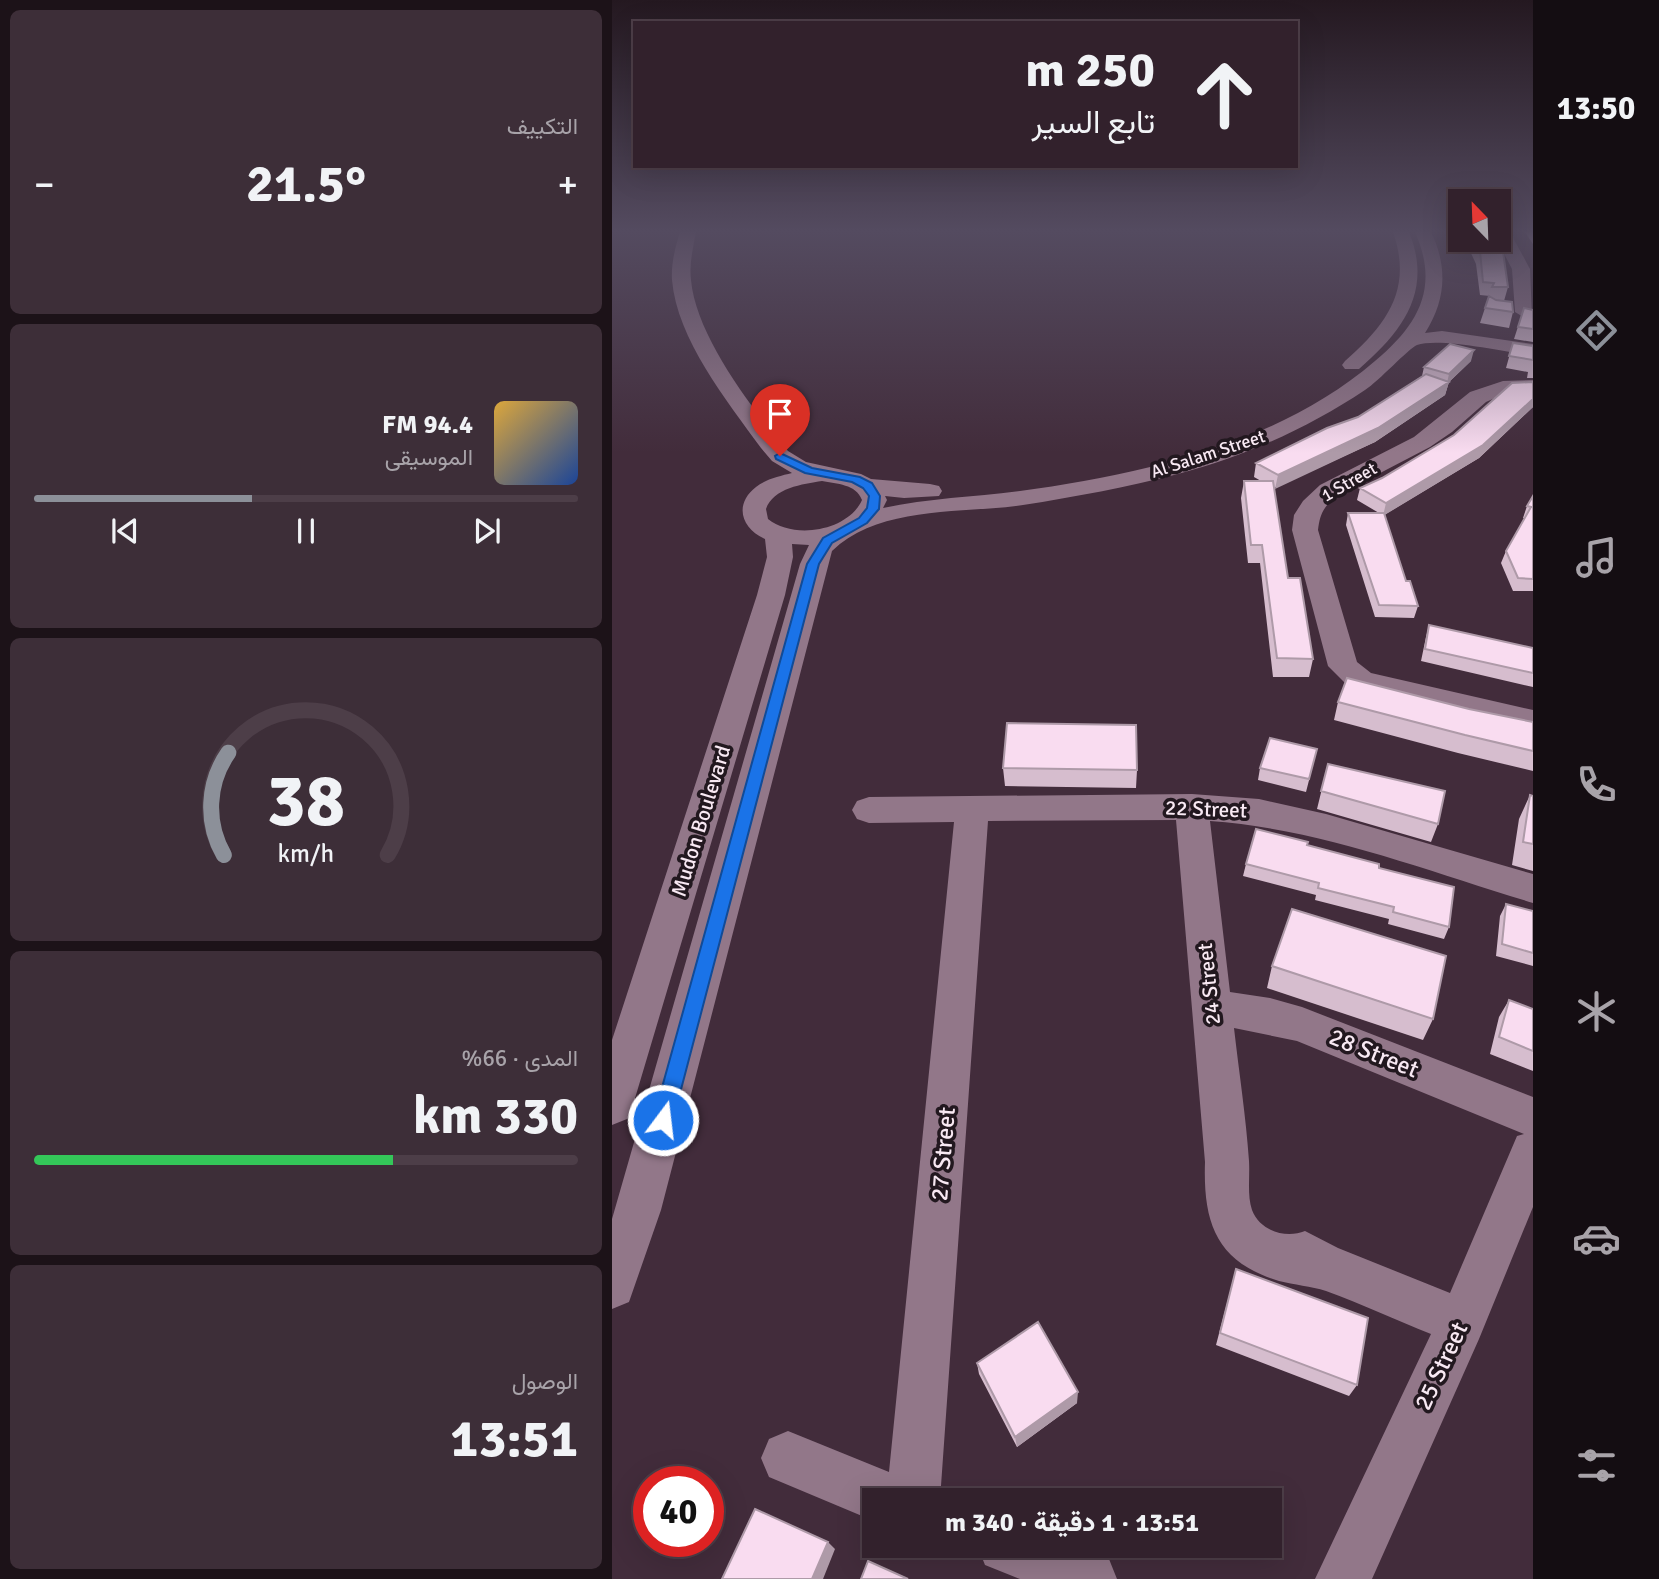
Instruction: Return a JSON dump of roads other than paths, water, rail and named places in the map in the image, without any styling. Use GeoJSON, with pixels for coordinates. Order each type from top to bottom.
{"type":"FeatureCollection","features":[{"type":"Feature","properties":{"kind":"street"},"geometry":{"type":"LineString","coordinates":[[670,306],[677,334],[696,370],[766,475]]}},
{"type":"Feature","properties":{"kind":"street"},"geometry":{"type":"LineString","coordinates":[[686,306],[703,348],[780,456],[798,467],[822,474]]}},
{"type":"Feature","properties":{"kind":"street","name":"Al Salam Street"},"geometry":{"type":"LineString","coordinates":[[822,474],[840,475],[868,486],[904,491],[933,491],[1065,474],[1189,444],[1288,405],[1342,373],[1363,357],[1403,306]]}},
{"type":"Feature","properties":{"kind":"street","name":"Al Salam Street"},"geometry":{"type":"LineString","coordinates":[[778,535],[796,538],[849,527],[904,510],[1073,490],[1167,469],[1220,452],[1272,432],[1339,399],[1380,369],[1411,340],[1429,306]]}},
{"type":"Feature","properties":{"kind":"street"},"geometry":{"type":"LineString","coordinates":[[1503,309],[1529,313]]}},
{"type":"Feature","properties":{"kind":"street"},"geometry":{"type":"LineString","coordinates":[[1425,318],[1446,330],[1531,347]]}},
{"type":"Feature","properties":{"kind":"street"},"geometry":{"type":"LineString","coordinates":[[1411,340],[1442,337],[1531,347]]}},
{"type":"Feature","properties":{"kind":"street","name":"1 Street"},"geometry":{"type":"LineString","coordinates":[[1531,386],[1503,387],[1478,397],[1422,442],[1328,490],[1315,501],[1307,515],[1305,530],[1343,666],[1350,674],[1361,681],[1532,721]]}},
{"type":"Feature","properties":{"kind":"street"},"geometry":{"type":"LineString","coordinates":[[766,475],[794,478],[822,474]]}},
{"type":"Feature","properties":{"kind":"street"},"geometry":{"type":"LineString","coordinates":[[766,475],[754,509],[756,519],[764,528],[778,535]]}},
{"type":"Feature","properties":{"kind":"street"},"geometry":{"type":"LineString","coordinates":[[849,527],[873,509],[874,496],[868,486]]}},
{"type":"Feature","properties":{"kind":"street","name":"Mudon Boulevard"},"geometry":{"type":"LineString","coordinates":[[612,1285],[638,1210],[813,564],[820,548],[849,527]]}},
{"type":"Feature","properties":{"kind":"street","name":"Mudon Boulevard"},"geometry":{"type":"LineString","coordinates":[[612,1105],[771,595],[780,556],[778,535]]}},
{"type":"Feature","properties":{"kind":"street","name":"22 Street"},"geometry":{"type":"LineString","coordinates":[[869,810],[1192,807],[1259,812],[1293,818],[1532,889]]}},
{"type":"Feature","properties":{"kind":"street","name":"24 Street"},"geometry":{"type":"LineString","coordinates":[[1192,807],[1227,1162],[1226,1208],[1235,1228],[1251,1245],[1271,1255],[1322,1266],[1462,1322]]}},
{"type":"Feature","properties":{"kind":"street","name":"27 Street"},"geometry":{"type":"LineString","coordinates":[[914,1488],[972,808]]}},
{"type":"Feature","properties":{"kind":"street","name":"28 Street"},"geometry":{"type":"LineString","coordinates":[[1211,1007],[1270,1016],[1302,1025],[1532,1117]]}},
{"type":"Feature","properties":{"kind":"street","name":"25 Street"},"geometry":{"type":"LineString","coordinates":[[1343,1579],[1462,1322],[1532,1151]]}},
{"type":"Feature","properties":{"kind":"street"},"geometry":{"type":"LineString","coordinates":[[788,1458],[862,1488]]}},
{"type":"Feature","properties":{"kind":"street"},"geometry":{"type":"LineString","coordinates":[[1037,1558],[1089,1579]]}}]}
